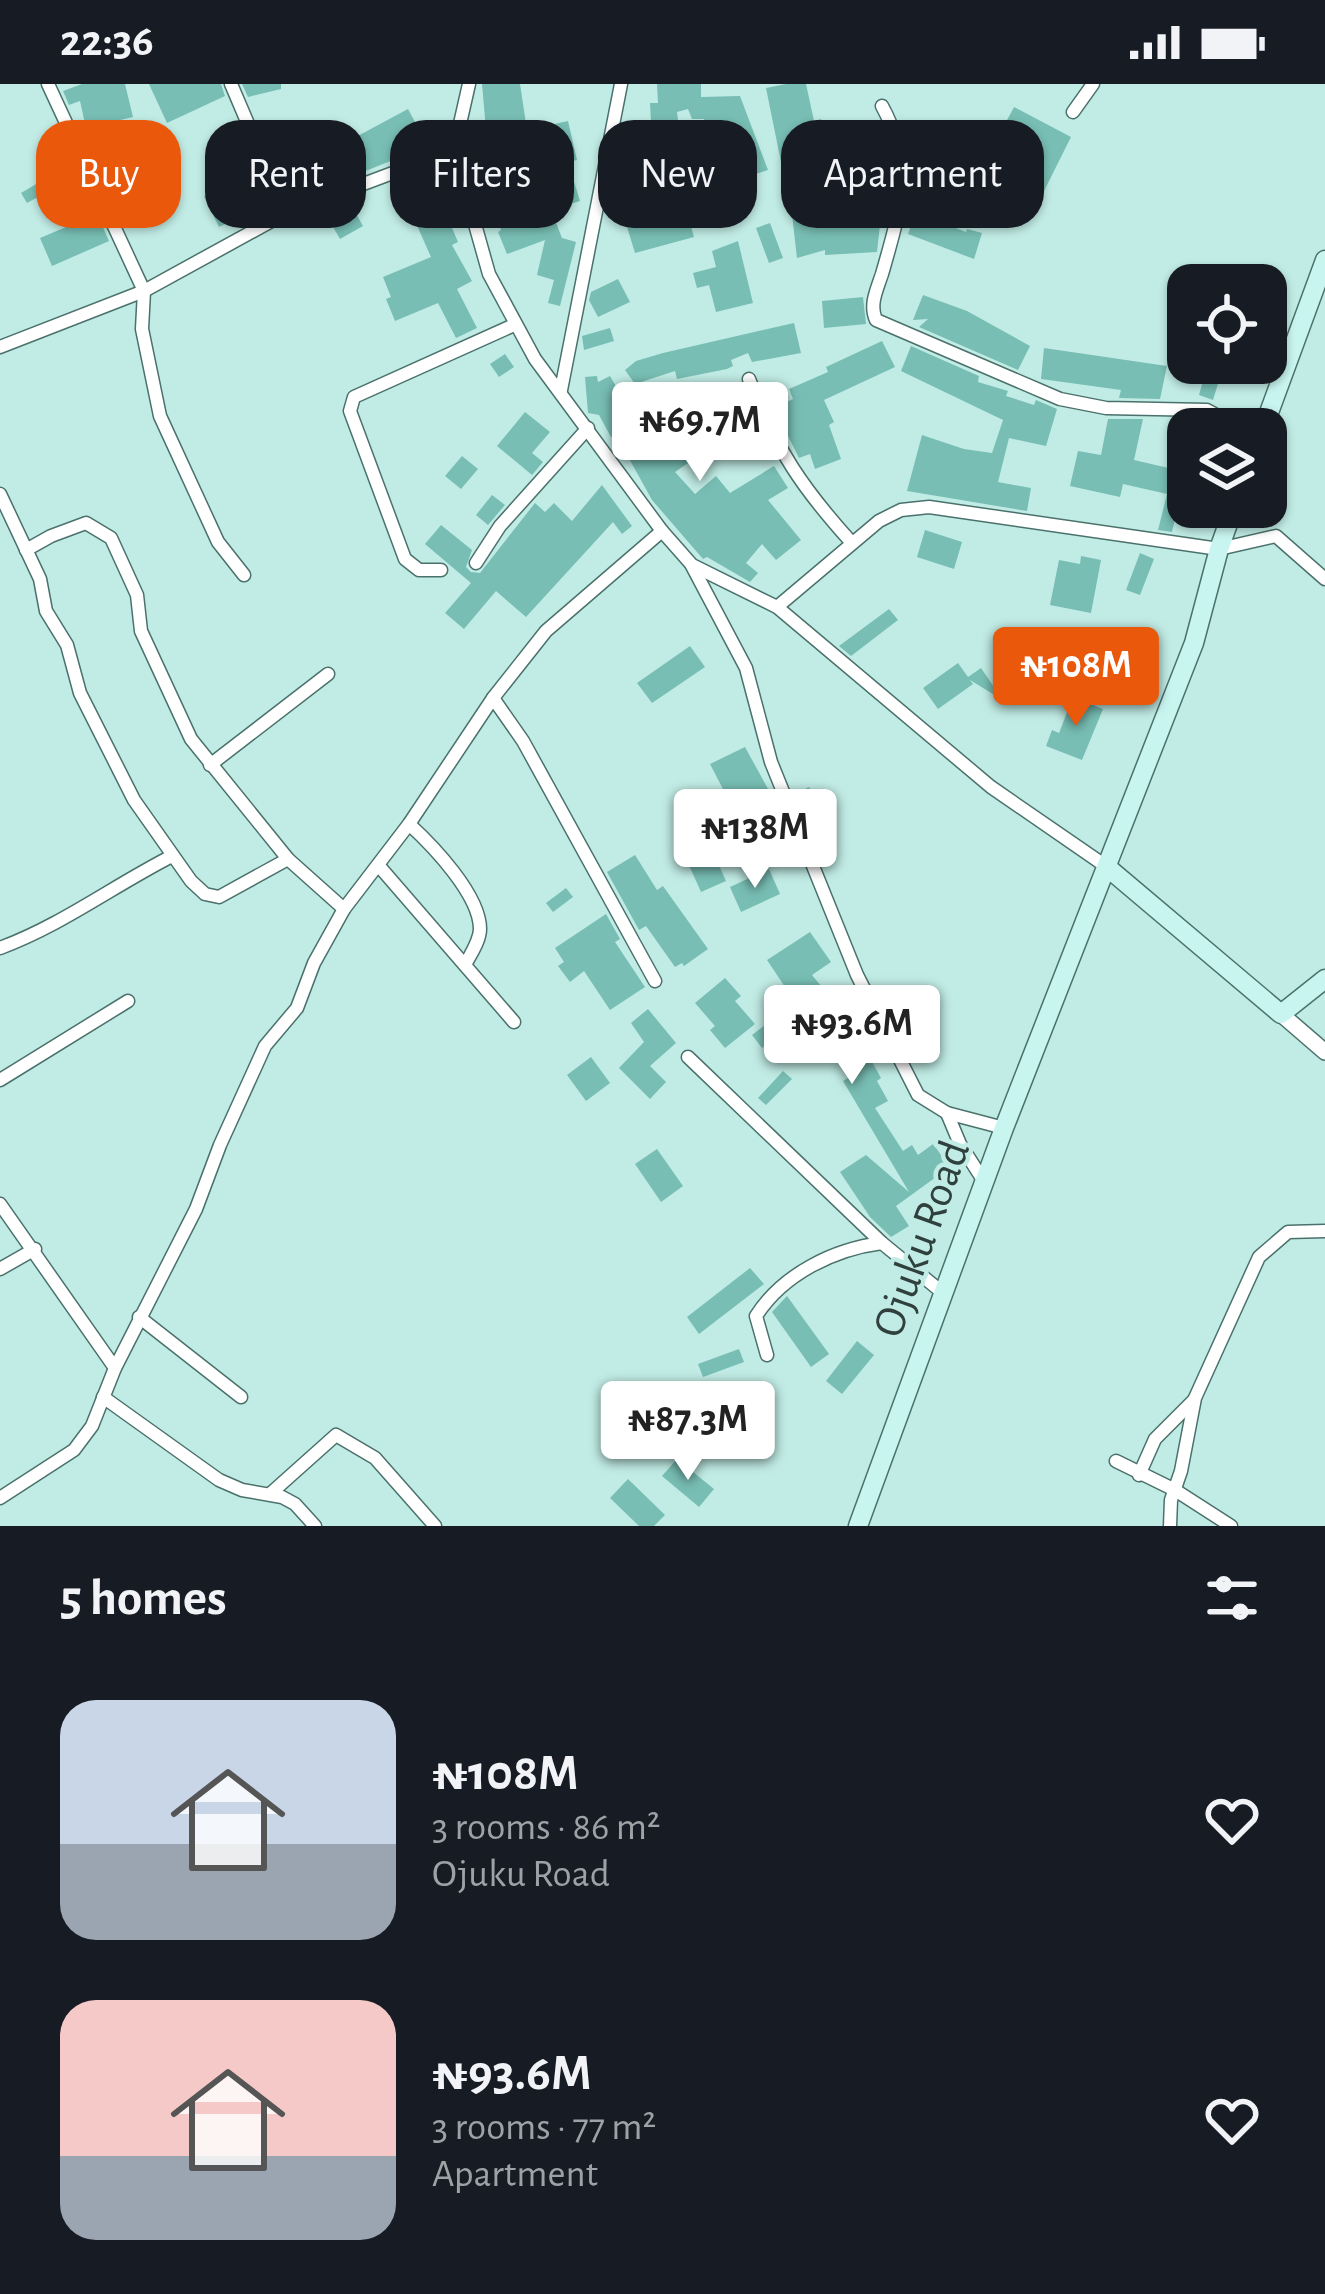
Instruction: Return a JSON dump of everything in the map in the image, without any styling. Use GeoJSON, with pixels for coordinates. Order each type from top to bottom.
{"type":"FeatureCollection","features":[{"type":"Feature","properties":{"kind":"main road"},"geometry":{"type":"LineString","coordinates":[[1271,408],[1324,269]]}},
{"type":"Feature","properties":{"kind":"main road","name":"Ojuku Road"},"geometry":{"type":"LineString","coordinates":[[858,1526],[1004,1128],[1194,643],[1226,528]]}},
{"type":"Feature","properties":{"kind":"main road"},"geometry":{"type":"LineString","coordinates":[[1107,867],[1281,1015],[1325,979]]}},
{"type":"Feature","properties":{"kind":"street"},"geometry":{"type":"LineString","coordinates":[[48,84],[144,291],[142,329],[160,416],[218,542],[244,574]]}},
{"type":"Feature","properties":{"kind":"street"},"geometry":{"type":"LineString","coordinates":[[231,84],[246,120]]}},
{"type":"Feature","properties":{"kind":"street"},"geometry":{"type":"LineString","coordinates":[[461,120],[469,84]]}},
{"type":"Feature","properties":{"kind":"street"},"geometry":{"type":"LineString","coordinates":[[561,390],[620,84]]}},
{"type":"Feature","properties":{"kind":"street"},"geometry":{"type":"LineString","coordinates":[[1073,112],[1093,84]]}},
{"type":"Feature","properties":{"kind":"street"},"geometry":{"type":"LineString","coordinates":[[882,106],[896,130],[904,167],[896,226],[874,302],[876,320],[1060,399],[1106,408],[1167,409]]}},
{"type":"Feature","properties":{"kind":"street"},"geometry":{"type":"LineString","coordinates":[[0,347],[144,291],[259,228]]}},
{"type":"Feature","properties":{"kind":"street"},"geometry":{"type":"LineString","coordinates":[[476,228],[489,274],[514,325],[662,531],[692,565],[746,668],[771,762],[857,975],[918,1095],[947,1114],[1004,1128]]}},
{"type":"Feature","properties":{"kind":"street"},"geometry":{"type":"LineString","coordinates":[[441,570],[419,570],[405,559],[351,403],[354,397],[514,325]]}},
{"type":"Feature","properties":{"kind":"street"},"geometry":{"type":"LineString","coordinates":[[749,379],[786,463],[852,543]]}},
{"type":"Feature","properties":{"kind":"street"},"geometry":{"type":"LineString","coordinates":[[476,563],[500,526],[588,428]]}},
{"type":"Feature","properties":{"kind":"street"},"geometry":{"type":"LineString","coordinates":[[0,494],[40,579],[46,611],[67,645],[80,693],[134,800],[172,856],[205,893],[219,896],[288,860]]}},
{"type":"Feature","properties":{"kind":"street"},"geometry":{"type":"LineString","coordinates":[[777,607],[879,520],[901,510],[929,507],[1219,549],[1276,536],[1325,579]]}},
{"type":"Feature","properties":{"kind":"street"},"geometry":{"type":"LineString","coordinates":[[26,550],[86,523],[111,538],[137,595],[141,631],[190,739],[288,860],[344,909]]}},
{"type":"Feature","properties":{"kind":"street"},"geometry":{"type":"LineString","coordinates":[[0,1498],[74,1450],[92,1426],[115,1368],[196,1209],[265,1046],[297,1008],[314,963],[344,909],[546,631],[662,531]]}},
{"type":"Feature","properties":{"kind":"street"},"geometry":{"type":"LineString","coordinates":[[692,565],[777,607],[991,787],[1107,867]]}},
{"type":"Feature","properties":{"kind":"street"},"geometry":{"type":"LineString","coordinates":[[210,766],[328,674]]}},
{"type":"Feature","properties":{"kind":"street"},"geometry":{"type":"LineString","coordinates":[[493,698],[523,741],[656,981]]}},
{"type":"Feature","properties":{"kind":"street"},"geometry":{"type":"LineString","coordinates":[[409,824],[449,864],[477,915],[480,936],[465,965]]}},
{"type":"Feature","properties":{"kind":"street"},"geometry":{"type":"LineString","coordinates":[[0,948],[55,926],[107,890],[172,856]]}},
{"type":"Feature","properties":{"kind":"street"},"geometry":{"type":"LineString","coordinates":[[379,866],[514,1022]]}},
{"type":"Feature","properties":{"kind":"street"},"geometry":{"type":"LineString","coordinates":[[0,1080],[128,1001]]}},
{"type":"Feature","properties":{"kind":"street"},"geometry":{"type":"LineString","coordinates":[[1281,1015],[1325,1052]]}},
{"type":"Feature","properties":{"kind":"street"},"geometry":{"type":"LineString","coordinates":[[688,1057],[882,1243],[943,1293]]}},
{"type":"Feature","properties":{"kind":"street"},"geometry":{"type":"LineString","coordinates":[[947,1114],[985,1183]]}},
{"type":"Feature","properties":{"kind":"street"},"geometry":{"type":"LineString","coordinates":[[0,1204],[115,1368]]}},
{"type":"Feature","properties":{"kind":"street"},"geometry":{"type":"LineString","coordinates":[[1170,1526],[1195,1398],[1259,1257],[1288,1232],[1325,1231]]}},
{"type":"Feature","properties":{"kind":"street"},"geometry":{"type":"LineString","coordinates":[[767,1355],[757,1316],[769,1297],[824,1260],[882,1243]]}},
{"type":"Feature","properties":{"kind":"street"},"geometry":{"type":"LineString","coordinates":[[0,1269],[35,1249]]}},
{"type":"Feature","properties":{"kind":"street"},"geometry":{"type":"LineString","coordinates":[[140,1317],[242,1397]]}},
{"type":"Feature","properties":{"kind":"street"},"geometry":{"type":"LineString","coordinates":[[103,1397],[219,1480],[295,1504],[315,1526]]}},
{"type":"Feature","properties":{"kind":"street"},"geometry":{"type":"LineString","coordinates":[[1139,1475],[1155,1439],[1195,1398]]}},
{"type":"Feature","properties":{"kind":"street"},"geometry":{"type":"LineString","coordinates":[[270,1494],[336,1435],[375,1458],[435,1526]]}},
{"type":"Feature","properties":{"kind":"street"},"geometry":{"type":"LineString","coordinates":[[1117,1461],[1231,1526]]}},
{"type":"Feature","properties":{"kind":"building"},"geometry":{"type":"Polygon","coordinates":[[[82,84],[125,84],[133,117],[84,120],[80,101],[69,105],[63,91],[82,84]]]}},
{"type":"Feature","properties":{"kind":"building"},"geometry":{"type":"Polygon","coordinates":[[[149,84],[221,84],[225,96],[166,120],[149,84]]]}},
{"type":"Feature","properties":{"kind":"building"},"geometry":{"type":"Polygon","coordinates":[[[242,84],[281,84],[281,89],[248,97],[242,84]]]}},
{"type":"Feature","properties":{"kind":"building"},"geometry":{"type":"Polygon","coordinates":[[[482,84],[520,84],[525,120],[485,120],[482,84]]]}},
{"type":"Feature","properties":{"kind":"building"},"geometry":{"type":"Polygon","coordinates":[[[657,84],[701,84],[701,97],[740,96],[749,120],[692,119],[688,109],[677,112],[678,120],[651,120],[650,103],[658,103],[657,84]]]}},
{"type":"Feature","properties":{"kind":"building"},"geometry":{"type":"Polygon","coordinates":[[[806,84],[814,120],[781,120],[781,162],[766,88],[806,84]]]}},
{"type":"Feature","properties":{"kind":"building"},"geometry":{"type":"Polygon","coordinates":[[[1014,107],[1039,120],[1007,120],[1014,107]]]}},
{"type":"Feature","properties":{"kind":"building"},"geometry":{"type":"Polygon","coordinates":[[[408,109],[414,120],[390,120],[390,161],[366,171],[366,132],[408,109]]]}},
{"type":"Feature","properties":{"kind":"building"},"geometry":{"type":"Polygon","coordinates":[[[1044,123],[1071,137],[1044,191],[1044,123]]]}},
{"type":"Feature","properties":{"kind":"building"},"geometry":{"type":"Polygon","coordinates":[[[757,141],[768,170],[757,174],[757,141]]]}},
{"type":"Feature","properties":{"kind":"building"},"geometry":{"type":"Polygon","coordinates":[[[36,184],[36,198],[27,203],[21,193],[36,184]]]}},
{"type":"Feature","properties":{"kind":"building"},"geometry":{"type":"Polygon","coordinates":[[[770,223],[783,258],[769,263],[757,228],[770,223]]]}},
{"type":"Feature","properties":{"kind":"building"},"geometry":{"type":"Polygon","coordinates":[[[64,228],[103,228],[109,241],[52,266],[40,238],[64,228]]]}},
{"type":"Feature","properties":{"kind":"building"},"geometry":{"type":"Polygon","coordinates":[[[334,228],[359,228],[340,239],[334,228]]]}},
{"type":"Feature","properties":{"kind":"building"},"geometry":{"type":"Polygon","coordinates":[[[418,228],[452,228],[458,242],[452,245],[472,281],[457,289],[477,328],[456,338],[438,303],[395,321],[386,299],[391,297],[383,277],[431,257],[418,228]]]}},
{"type":"Feature","properties":{"kind":"building"},"geometry":{"type":"Polygon","coordinates":[[[558,228],[562,238],[576,242],[560,306],[548,303],[554,280],[537,275],[545,240],[507,254],[501,230],[558,228]]]}},
{"type":"Feature","properties":{"kind":"building"},"geometry":{"type":"Polygon","coordinates":[[[627,228],[691,228],[694,237],[635,253],[627,228]]]}},
{"type":"Feature","properties":{"kind":"building"},"geometry":{"type":"Polygon","coordinates":[[[794,228],[880,228],[877,252],[825,255],[825,250],[797,258],[794,228]]]}},
{"type":"Feature","properties":{"kind":"building"},"geometry":{"type":"Polygon","coordinates":[[[910,228],[982,233],[974,259],[908,234],[910,228]]]}},
{"type":"Feature","properties":{"kind":"building"},"geometry":{"type":"Polygon","coordinates":[[[738,241],[753,303],[716,312],[709,285],[697,288],[693,273],[716,267],[712,251],[738,241]]]}},
{"type":"Feature","properties":{"kind":"building"},"geometry":{"type":"Polygon","coordinates":[[[618,279],[630,302],[598,317],[589,300],[591,292],[618,279]]]}},
{"type":"Feature","properties":{"kind":"building"},"geometry":{"type":"Polygon","coordinates":[[[923,295],[967,311],[1030,346],[1018,370],[919,327],[928,319],[913,320],[923,295]]]}},
{"type":"Feature","properties":{"kind":"building"},"geometry":{"type":"Polygon","coordinates":[[[863,297],[866,324],[824,328],[822,301],[863,297]]]}},
{"type":"Feature","properties":{"kind":"building"},"geometry":{"type":"Polygon","coordinates":[[[794,323],[801,353],[752,362],[748,353],[731,360],[733,366],[727,369],[677,379],[675,371],[635,384],[625,370],[636,361],[663,353],[794,323]]]}},
{"type":"Feature","properties":{"kind":"building"},"geometry":{"type":"Polygon","coordinates":[[[610,328],[614,341],[584,350],[582,336],[610,328]]]}},
{"type":"Feature","properties":{"kind":"building"},"geometry":{"type":"Polygon","coordinates":[[[882,341],[895,367],[824,400],[841,459],[815,469],[810,454],[799,458],[774,408],[793,399],[789,389],[882,341]]]}},
{"type":"Feature","properties":{"kind":"building"},"geometry":{"type":"Polygon","coordinates":[[[911,346],[979,376],[978,382],[1008,391],[1006,396],[1057,409],[1046,446],[1009,438],[998,482],[1031,488],[1027,511],[907,491],[922,435],[992,453],[1003,420],[901,371],[911,346]]]}},
{"type":"Feature","properties":{"kind":"building"},"geometry":{"type":"Polygon","coordinates":[[[1044,348],[1167,366],[1160,399],[1119,398],[1121,390],[1041,379],[1044,348]]]}},
{"type":"Feature","properties":{"kind":"building"},"geometry":{"type":"Polygon","coordinates":[[[505,354],[514,367],[499,377],[490,364],[505,354]]]}},
{"type":"Feature","properties":{"kind":"building"},"geometry":{"type":"Polygon","coordinates":[[[597,376],[598,382],[610,376],[657,458],[677,443],[661,421],[676,410],[690,429],[749,406],[757,427],[685,458],[688,463],[675,472],[695,494],[716,476],[730,493],[774,466],[788,488],[768,500],[801,540],[776,560],[762,544],[746,563],[758,573],[750,582],[703,559],[652,500],[616,435],[611,437],[599,415],[588,413],[585,377],[597,376]]]}},
{"type":"Feature","properties":{"kind":"building"},"geometry":{"type":"Polygon","coordinates":[[[1202,384],[1218,384],[1213,400],[1199,395],[1202,384]]]}},
{"type":"Feature","properties":{"kind":"building"},"geometry":{"type":"Polygon","coordinates":[[[525,412],[550,432],[532,453],[543,462],[532,475],[497,446],[525,412]]]}},
{"type":"Feature","properties":{"kind":"building"},"geometry":{"type":"Polygon","coordinates":[[[1108,419],[1143,419],[1134,460],[1167,468],[1167,494],[1123,484],[1120,497],[1070,486],[1078,451],[1101,455],[1108,419]]]}},
{"type":"Feature","properties":{"kind":"building"},"geometry":{"type":"Polygon","coordinates":[[[462,456],[478,469],[461,489],[445,476],[462,456]]]}},
{"type":"Feature","properties":{"kind":"building"},"geometry":{"type":"Polygon","coordinates":[[[602,485],[632,526],[622,534],[613,522],[526,617],[496,591],[464,629],[445,613],[471,583],[425,544],[441,525],[472,550],[466,567],[480,573],[535,503],[545,512],[554,503],[572,521],[602,485]]]}},
{"type":"Feature","properties":{"kind":"building"},"geometry":{"type":"Polygon","coordinates":[[[1167,494],[1167,528],[1173,528],[1172,532],[1158,530],[1167,494]]]}},
{"type":"Feature","properties":{"kind":"building"},"geometry":{"type":"Polygon","coordinates":[[[492,495],[505,505],[488,525],[476,515],[492,495]]]}},
{"type":"Feature","properties":{"kind":"building"},"geometry":{"type":"Polygon","coordinates":[[[925,530],[962,542],[954,569],[917,557],[925,530]]]}},
{"type":"Feature","properties":{"kind":"building"},"geometry":{"type":"Polygon","coordinates":[[[1140,553],[1154,559],[1140,595],[1126,590],[1140,553]]]}},
{"type":"Feature","properties":{"kind":"building"},"geometry":{"type":"Polygon","coordinates":[[[1081,556],[1101,560],[1091,613],[1050,605],[1059,560],[1080,564],[1081,556]]]}},
{"type":"Feature","properties":{"kind":"building"},"geometry":{"type":"Polygon","coordinates":[[[889,609],[898,620],[851,656],[839,646],[889,609]]]}},
{"type":"Feature","properties":{"kind":"building"},"geometry":{"type":"Polygon","coordinates":[[[690,646],[705,667],[652,703],[637,683],[690,646]]]}},
{"type":"Feature","properties":{"kind":"building"},"geometry":{"type":"Polygon","coordinates":[[[958,663],[968,677],[981,668],[994,687],[1003,671],[1031,689],[1022,704],[1009,696],[1006,702],[970,680],[973,684],[938,709],[923,688],[958,663]]]}},
{"type":"Feature","properties":{"kind":"building"},"geometry":{"type":"Polygon","coordinates":[[[1073,697],[1103,709],[1082,760],[1046,746],[1052,730],[1059,733],[1073,697]]]}},
{"type":"Feature","properties":{"kind":"building"},"geometry":{"type":"Polygon","coordinates":[[[745,747],[773,798],[712,828],[699,803],[724,791],[710,764],[745,747]]]}},
{"type":"Feature","properties":{"kind":"building"},"geometry":{"type":"Polygon","coordinates":[[[809,787],[833,829],[820,836],[796,794],[809,787]]]}},
{"type":"Feature","properties":{"kind":"building"},"geometry":{"type":"Polygon","coordinates":[[[709,843],[726,881],[701,892],[684,854],[709,843]]]}},
{"type":"Feature","properties":{"kind":"building"},"geometry":{"type":"Polygon","coordinates":[[[635,855],[657,890],[663,886],[708,949],[684,966],[675,967],[646,926],[639,930],[607,872],[635,855]]]}},
{"type":"Feature","properties":{"kind":"building"},"geometry":{"type":"Polygon","coordinates":[[[769,869],[780,894],[741,912],[730,887],[769,869]]]}},
{"type":"Feature","properties":{"kind":"building"},"geometry":{"type":"Polygon","coordinates":[[[566,888],[573,897],[553,912],[546,903],[566,888]]]}},
{"type":"Feature","properties":{"kind":"building"},"geometry":{"type":"Polygon","coordinates":[[[606,914],[620,939],[615,942],[645,987],[610,1010],[584,971],[570,982],[558,966],[564,962],[555,948],[606,914]]]}},
{"type":"Feature","properties":{"kind":"building"},"geometry":{"type":"Polygon","coordinates":[[[810,932],[831,962],[812,975],[849,1020],[881,1078],[877,1081],[888,1101],[875,1108],[903,1151],[912,1145],[918,1155],[933,1144],[950,1167],[896,1206],[909,1226],[891,1237],[870,1217],[840,1172],[866,1155],[909,1192],[843,1081],[853,1075],[837,1047],[820,1024],[811,1030],[801,1017],[762,1048],[752,1035],[795,1002],[767,960],[810,932]]]}},
{"type":"Feature","properties":{"kind":"building"},"geometry":{"type":"Polygon","coordinates":[[[725,978],[741,996],[735,1001],[755,1024],[725,1048],[710,1030],[715,1026],[695,1003],[725,978]]]}},
{"type":"Feature","properties":{"kind":"building"},"geometry":{"type":"Polygon","coordinates":[[[648,1009],[676,1043],[650,1066],[666,1082],[650,1099],[619,1068],[644,1042],[631,1023],[648,1009]]]}},
{"type":"Feature","properties":{"kind":"building"},"geometry":{"type":"Polygon","coordinates":[[[591,1057],[610,1083],[586,1101],[567,1075],[591,1057]]]}},
{"type":"Feature","properties":{"kind":"building"},"geometry":{"type":"Polygon","coordinates":[[[783,1071],[792,1079],[766,1105],[758,1098],[783,1071]]]}},
{"type":"Feature","properties":{"kind":"building"},"geometry":{"type":"Polygon","coordinates":[[[657,1149],[683,1186],[661,1202],[635,1164],[657,1149]]]}},
{"type":"Feature","properties":{"kind":"building"},"geometry":{"type":"Polygon","coordinates":[[[750,1268],[764,1284],[699,1334],[687,1317],[750,1268]]]}},
{"type":"Feature","properties":{"kind":"building"},"geometry":{"type":"Polygon","coordinates":[[[787,1296],[829,1354],[811,1367],[772,1312],[787,1296]]]}},
{"type":"Feature","properties":{"kind":"building"},"geometry":{"type":"Polygon","coordinates":[[[857,1341],[874,1355],[842,1394],[826,1381],[857,1341]]]}},
{"type":"Feature","properties":{"kind":"building"},"geometry":{"type":"Polygon","coordinates":[[[739,1349],[744,1362],[703,1377],[698,1364],[739,1349]]]}},
{"type":"Feature","properties":{"kind":"building"},"geometry":{"type":"Polygon","coordinates":[[[677,1459],[714,1489],[699,1507],[662,1476],[677,1459]]]}},
{"type":"Feature","properties":{"kind":"building"},"geometry":{"type":"Polygon","coordinates":[[[628,1479],[665,1515],[654,1526],[639,1526],[610,1498],[628,1479]]]}}]}
